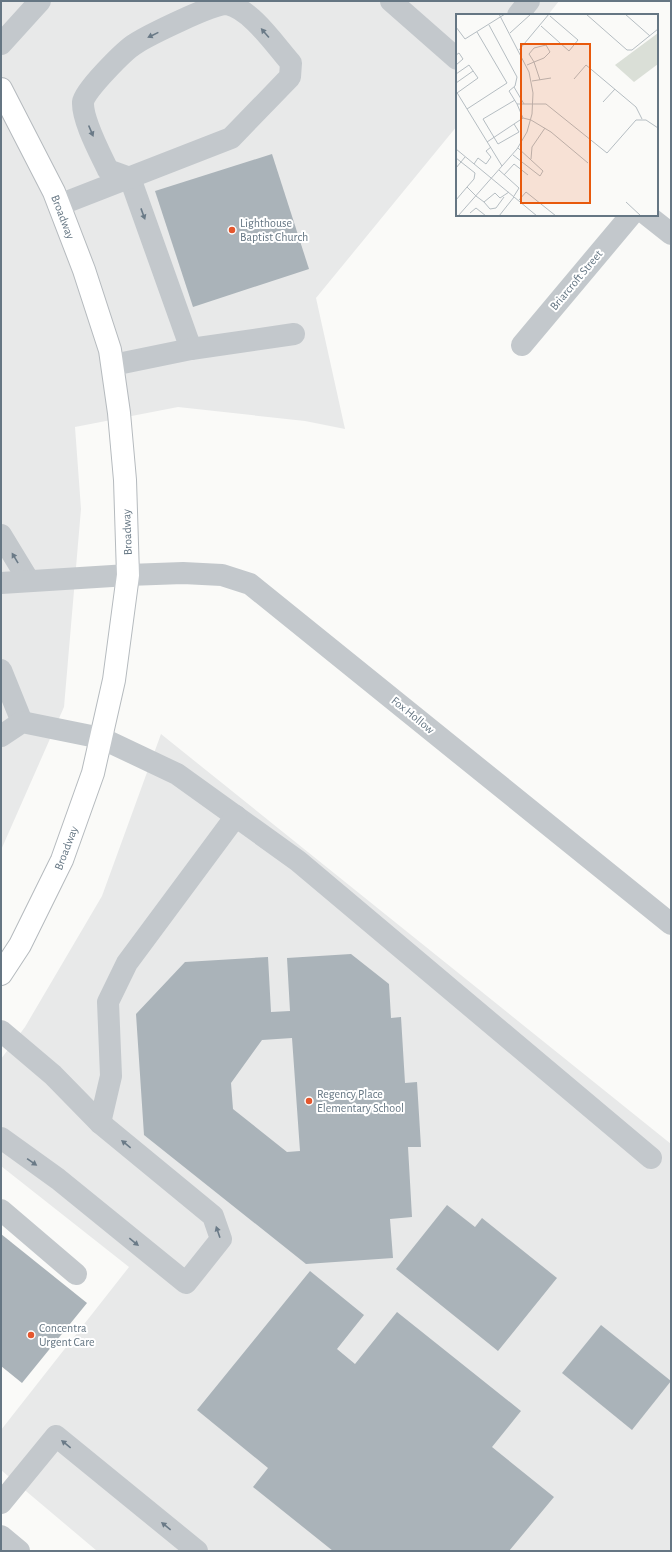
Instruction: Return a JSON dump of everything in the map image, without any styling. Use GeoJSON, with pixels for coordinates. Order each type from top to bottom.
{"type":"FeatureCollection","features":[{"type":"Feature","properties":{"kind":"main road","name":"Broadway"},"geometry":{"type":"LineString","coordinates":[[1,89],[54,192],[84,270],[110,350],[120,413],[125,480],[128,575],[114,680],[93,773],[62,860],[20,945],[1,974]]}},
{"type":"Feature","properties":{"kind":"street"},"geometry":{"type":"LineString","coordinates":[[1,44],[40,1]]}},
{"type":"Feature","properties":{"kind":"street"},"geometry":{"type":"LineString","coordinates":[[392,1],[456,58]]}},
{"type":"Feature","properties":{"kind":"street"},"geometry":{"type":"LineString","coordinates":[[519,14],[529,1]]}},
{"type":"Feature","properties":{"kind":"street"},"geometry":{"type":"LineString","coordinates":[[59,205],[130,178],[231,138],[290,77],[291,63],[248,13],[226,4],[205,9],[135,44],[97,80],[83,100],[84,115],[108,170],[130,178]]}},
{"type":"Feature","properties":{"kind":"street"},"geometry":{"type":"LineString","coordinates":[[130,178],[191,349]]}},
{"type":"Feature","properties":{"kind":"street","name":"Briarcroft Street"},"geometry":{"type":"LineString","coordinates":[[522,345],[630,216]]}},
{"type":"Feature","properties":{"kind":"street"},"geometry":{"type":"LineString","coordinates":[[648,216],[671,234]]}},
{"type":"Feature","properties":{"kind":"street"},"geometry":{"type":"LineString","coordinates":[[113,365],[191,349],[294,334]]}},
{"type":"Feature","properties":{"kind":"street"},"geometry":{"type":"LineString","coordinates":[[1,535],[29,581]]}},
{"type":"Feature","properties":{"kind":"street","name":"Fox Hollow"},"geometry":{"type":"LineString","coordinates":[[1,583],[128,575],[183,574],[222,575],[250,584],[671,924]]}},
{"type":"Feature","properties":{"kind":"street"},"geometry":{"type":"LineString","coordinates":[[1,670],[22,722]]}},
{"type":"Feature","properties":{"kind":"street"},"geometry":{"type":"LineString","coordinates":[[1,736],[22,722],[101,738],[177,774],[298,861],[651,1158]]}},
{"type":"Feature","properties":{"kind":"street"},"geometry":{"type":"LineString","coordinates":[[100,1124],[111,1076],[108,1002],[127,963],[236,816]]}},
{"type":"Feature","properties":{"kind":"street"},"geometry":{"type":"LineString","coordinates":[[1,1031],[53,1075],[100,1124],[213,1216],[221,1239],[186,1283],[58,1179],[1,1138]]}},
{"type":"Feature","properties":{"kind":"street"},"geometry":{"type":"LineString","coordinates":[[1,1210],[76,1274]]}},
{"type":"Feature","properties":{"kind":"street"},"geometry":{"type":"LineString","coordinates":[[1,1503],[56,1436],[197,1551]]}},
{"type":"Feature","properties":{"kind":"street"},"geometry":{"type":"LineString","coordinates":[[1,1536],[19,1551]]}},
{"type":"Feature","properties":{"kind":"shaded area"},"geometry":{"type":"Polygon","coordinates":[[[1,1],[559,1],[549,14],[456,14],[456,127],[316,298],[345,429],[305,421],[178,407],[75,427],[81,509],[64,707],[1,850],[1,1]]]}},
{"type":"Feature","properties":{"kind":"shaded area","name":"Regency Place Elementary School"},"geometry":{"type":"Polygon","coordinates":[[[161,734],[671,1144],[671,1551],[97,1551],[1,1470],[1,1430],[129,1267],[1,1166],[1,1059],[25,1027],[102,896],[161,734]]]}},
{"type":"Feature","properties":{"kind":"building","name":"Lighthouse Baptist Church"},"geometry":{"type":"Polygon","coordinates":[[[272,154],[309,269],[193,307],[155,191],[272,154]]]}},
{"type":"Feature","properties":{"kind":"building","name":"Regency Place Elementary School"},"geometry":{"type":"Polygon","coordinates":[[[351,954],[389,984],[391,1018],[401,1017],[405,1083],[417,1082],[421,1147],[408,1147],[412,1217],[390,1219],[393,1258],[306,1264],[144,1135],[136,1014],[185,962],[268,957],[271,1012],[290,1011],[287,958],[351,954]],[[292,1038],[262,1040],[231,1083],[233,1109],[287,1152],[300,1151],[292,1038]]]}},
{"type":"Feature","properties":{"kind":"building"},"geometry":{"type":"Polygon","coordinates":[[[447,1205],[475,1227],[482,1218],[557,1278],[498,1351],[396,1269],[447,1205]]]}},
{"type":"Feature","properties":{"kind":"building","name":"Concentra Urgent Care"},"geometry":{"type":"Polygon","coordinates":[[[1,1234],[87,1303],[22,1383],[1,1366],[1,1234]]]}},
{"type":"Feature","properties":{"kind":"building"},"geometry":{"type":"Polygon","coordinates":[[[310,1271],[364,1315],[337,1349],[355,1364],[397,1312],[521,1411],[492,1447],[554,1497],[509,1551],[333,1551],[253,1487],[268,1468],[197,1410],[310,1271]]]}},
{"type":"Feature","properties":{"kind":"building"},"geometry":{"type":"Polygon","coordinates":[[[601,1325],[671,1381],[632,1430],[562,1373],[601,1325]]]}},
{"type":"Feature","properties":{"kind":"place","name":"Lighthouse Baptist Church"},"geometry":{"type":"Point","coordinates":[232,230]}},
{"type":"Feature","properties":{"kind":"place","name":"Regency Place Elementary School"},"geometry":{"type":"Point","coordinates":[309,1101]}},
{"type":"Feature","properties":{"kind":"place","name":"Concentra Urgent Care"},"geometry":{"type":"Point","coordinates":[31,1335]}}]}
